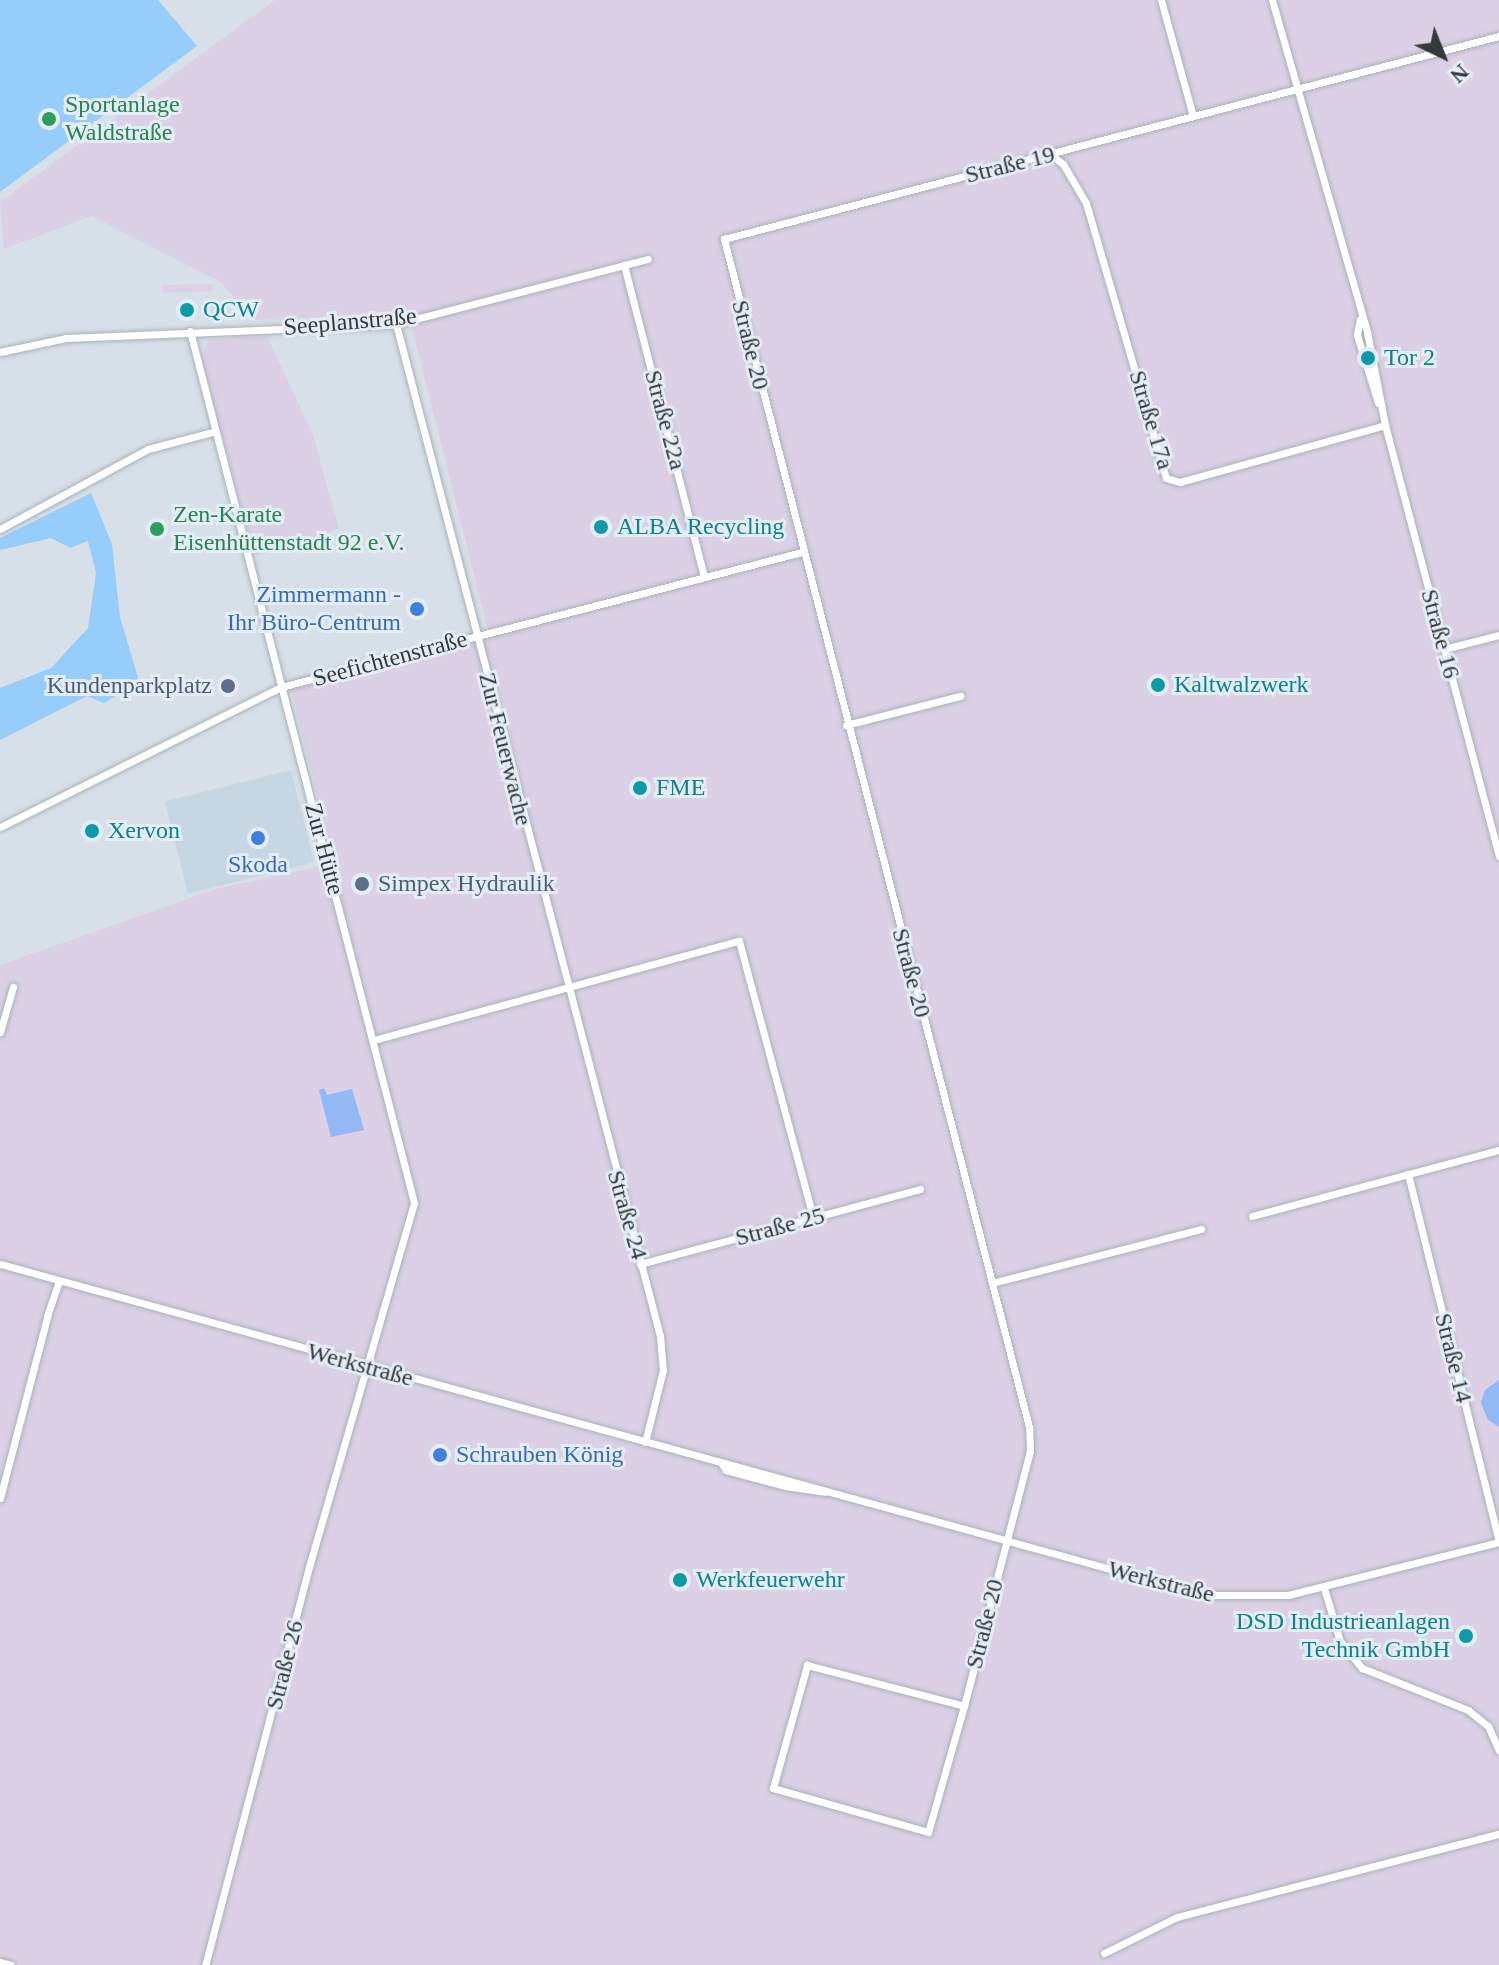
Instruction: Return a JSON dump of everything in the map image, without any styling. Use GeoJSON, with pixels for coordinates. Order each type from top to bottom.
{"type":"FeatureCollection","features":[{"type":"Feature","properties":{"kind":"street"},"geometry":{"type":"LineString","coordinates":[[1161,0],[1193,116]]}},
{"type":"Feature","properties":{"kind":"street","name":"Straße 16"},"geometry":{"type":"LineString","coordinates":[[1272,0],[1360,319],[1499,856]]}},
{"type":"Feature","properties":{"kind":"street","name":"Straße 19"},"geometry":{"type":"LineString","coordinates":[[724,239],[1499,36]]}},
{"type":"Feature","properties":{"kind":"street","name":"Straße 17a"},"geometry":{"type":"LineString","coordinates":[[1051,155],[1063,164],[1086,203],[1166,478],[1180,482],[1195,479],[1385,425]]}},
{"type":"Feature","properties":{"kind":"street","name":"Straße 20"},"geometry":{"type":"LineString","coordinates":[[724,239],[846,725],[1029,1427],[1030,1451],[964,1706],[928,1832],[773,1788],[807,1665],[964,1706]]}},
{"type":"Feature","properties":{"kind":"street","name":"Seeplanstraße"},"geometry":{"type":"LineString","coordinates":[[0,352],[66,338],[396,324],[648,259]]}},
{"type":"Feature","properties":{"kind":"street","name":"Straße 22a"},"geometry":{"type":"LineString","coordinates":[[624,265],[704,576]]}},
{"type":"Feature","properties":{"kind":"street","name":"Zur Feuerwache"},"geometry":{"type":"LineString","coordinates":[[396,324],[567,989]]}},
{"type":"Feature","properties":{"kind":"street","name":"Zur Hütte"},"geometry":{"type":"LineString","coordinates":[[190,331],[212,432],[374,1040],[414,1203],[369,1367]]}},
{"type":"Feature","properties":{"kind":"street"},"geometry":{"type":"LineString","coordinates":[[0,529],[148,449],[212,432]]}},
{"type":"Feature","properties":{"kind":"street","name":"Seefichtenstraße"},"geometry":{"type":"LineString","coordinates":[[0,827],[281,687],[802,552]]}},
{"type":"Feature","properties":{"kind":"street"},"geometry":{"type":"LineString","coordinates":[[1444,649],[1499,635]]}},
{"type":"Feature","properties":{"kind":"street"},"geometry":{"type":"LineString","coordinates":[[846,725],[960,696]]}},
{"type":"Feature","properties":{"kind":"street"},"geometry":{"type":"LineString","coordinates":[[374,1040],[739,941],[813,1218]]}},
{"type":"Feature","properties":{"kind":"street"},"geometry":{"type":"LineString","coordinates":[[0,1032],[13,987]]}},
{"type":"Feature","properties":{"kind":"street","name":"Straße 24"},"geometry":{"type":"LineString","coordinates":[[567,989],[663,1353],[645,1442]]}},
{"type":"Feature","properties":{"kind":"street"},"geometry":{"type":"LineString","coordinates":[[1252,1216],[1499,1150]]}},
{"type":"Feature","properties":{"kind":"street","name":"Straße 14"},"geometry":{"type":"LineString","coordinates":[[1408,1174],[1499,1542]]}},
{"type":"Feature","properties":{"kind":"street","name":"Straße 25"},"geometry":{"type":"LineString","coordinates":[[640,1264],[920,1189]]}},
{"type":"Feature","properties":{"kind":"street"},"geometry":{"type":"LineString","coordinates":[[992,1283],[1201,1229]]}},
{"type":"Feature","properties":{"kind":"street","name":"Werkstraße"},"geometry":{"type":"LineString","coordinates":[[0,1264],[721,1463],[788,1477],[825,1492],[1205,1595],[1267,1599],[1324,1588],[1499,1542]]}},
{"type":"Feature","properties":{"kind":"street"},"geometry":{"type":"LineString","coordinates":[[0,1498],[59,1282]]}},
{"type":"Feature","properties":{"kind":"street","name":"Straße 26"},"geometry":{"type":"LineString","coordinates":[[205,1965],[310,1563],[369,1367]]}},
{"type":"Feature","properties":{"kind":"street"},"geometry":{"type":"LineString","coordinates":[[1324,1588],[1340,1641],[1362,1668],[1482,1720],[1499,1751]]}},
{"type":"Feature","properties":{"kind":"street"},"geometry":{"type":"LineString","coordinates":[[1104,1953],[1177,1917],[1499,1834]]}},
{"type":"Feature","properties":{"kind":"street"},"geometry":{"type":"LineString","coordinates":[[0,1962],[11,1965]]}},
{"type":"Feature","properties":{"kind":"shaded area","name":"Sportanlage Waldstraße"},"geometry":{"type":"Polygon","coordinates":[[[0,0],[158,0],[197,46],[0,192],[0,0]]]}},
{"type":"Feature","properties":{"kind":"shaded area"},"geometry":{"type":"Polygon","coordinates":[[[275,0],[1499,0],[1499,1965],[0,1965],[0,965],[216,889],[334,863],[289,680],[488,630],[408,313],[252,320],[221,282],[92,216],[4,249],[0,202],[275,0]]]}},
{"type":"Feature","properties":{"kind":"shaded area"},"geometry":{"type":"Polygon","coordinates":[[[212,284],[213,291],[163,293],[163,285],[212,284]]]}},
{"type":"Feature","properties":{"kind":"shaded area"},"geometry":{"type":"Polygon","coordinates":[[[267,336],[313,435],[339,529],[255,556],[201,359],[209,339],[267,336]]]}},
{"type":"Feature","properties":{"kind":"shaded area"},"geometry":{"type":"Polygon","coordinates":[[[91,493],[112,544],[120,617],[139,681],[104,703],[87,696],[0,740],[0,688],[51,668],[88,628],[96,573],[88,541],[70,548],[51,538],[0,550],[0,538],[91,493]]]}},
{"type":"Feature","properties":{"kind":"shaded area"},"geometry":{"type":"Polygon","coordinates":[[[291,770],[314,862],[188,894],[165,801],[291,770]]]}},
{"type":"Feature","properties":{"kind":"shaded area"},"geometry":{"type":"Polygon","coordinates":[[[324,1088],[327,1095],[352,1089],[364,1130],[331,1137],[319,1090],[324,1088]]]}},
{"type":"Feature","properties":{"kind":"shaded area"},"geometry":{"type":"Polygon","coordinates":[[[1499,1380],[1499,1427],[1488,1420],[1481,1403],[1485,1390],[1499,1380]]]}},
{"type":"Feature","properties":{"kind":"place","name":"Sportanlage Waldstraße"},"geometry":{"type":"Point","coordinates":[49,119]}},
{"type":"Feature","properties":{"kind":"place","name":"QCW"},"geometry":{"type":"Point","coordinates":[187,310]}},
{"type":"Feature","properties":{"kind":"place","name":"Tor 2"},"geometry":{"type":"Point","coordinates":[1368,358]}},
{"type":"Feature","properties":{"kind":"place","name":"ALBA Recycling"},"geometry":{"type":"Point","coordinates":[601,527]}},
{"type":"Feature","properties":{"kind":"place","name":"Zen-Karate Eisenhüttenstadt 92 e.V."},"geometry":{"type":"Point","coordinates":[157,529]}},
{"type":"Feature","properties":{"kind":"place","name":"Zimmermann - Ihr Büro-Centrum"},"geometry":{"type":"Point","coordinates":[417,609]}},
{"type":"Feature","properties":{"kind":"place","name":"Kaltwalzwerk"},"geometry":{"type":"Point","coordinates":[1158,685]}},
{"type":"Feature","properties":{"kind":"place","name":"Kundenparkplatz"},"geometry":{"type":"Point","coordinates":[228,686]}},
{"type":"Feature","properties":{"kind":"place","name":"FME"},"geometry":{"type":"Point","coordinates":[640,788]}},
{"type":"Feature","properties":{"kind":"place","name":"Xervon"},"geometry":{"type":"Point","coordinates":[92,831]}},
{"type":"Feature","properties":{"kind":"place","name":"Skoda"},"geometry":{"type":"Point","coordinates":[258,838]}},
{"type":"Feature","properties":{"kind":"place","name":"Simpex Hydraulik"},"geometry":{"type":"Point","coordinates":[362,884]}},
{"type":"Feature","properties":{"kind":"place","name":"Schrauben König"},"geometry":{"type":"Point","coordinates":[440,1455]}},
{"type":"Feature","properties":{"kind":"place","name":"Werkfeuerwehr"},"geometry":{"type":"Point","coordinates":[680,1580]}},
{"type":"Feature","properties":{"kind":"place","name":"DSD Industrieanlagen Technik GmbH"},"geometry":{"type":"Point","coordinates":[1466,1636]}}]}
